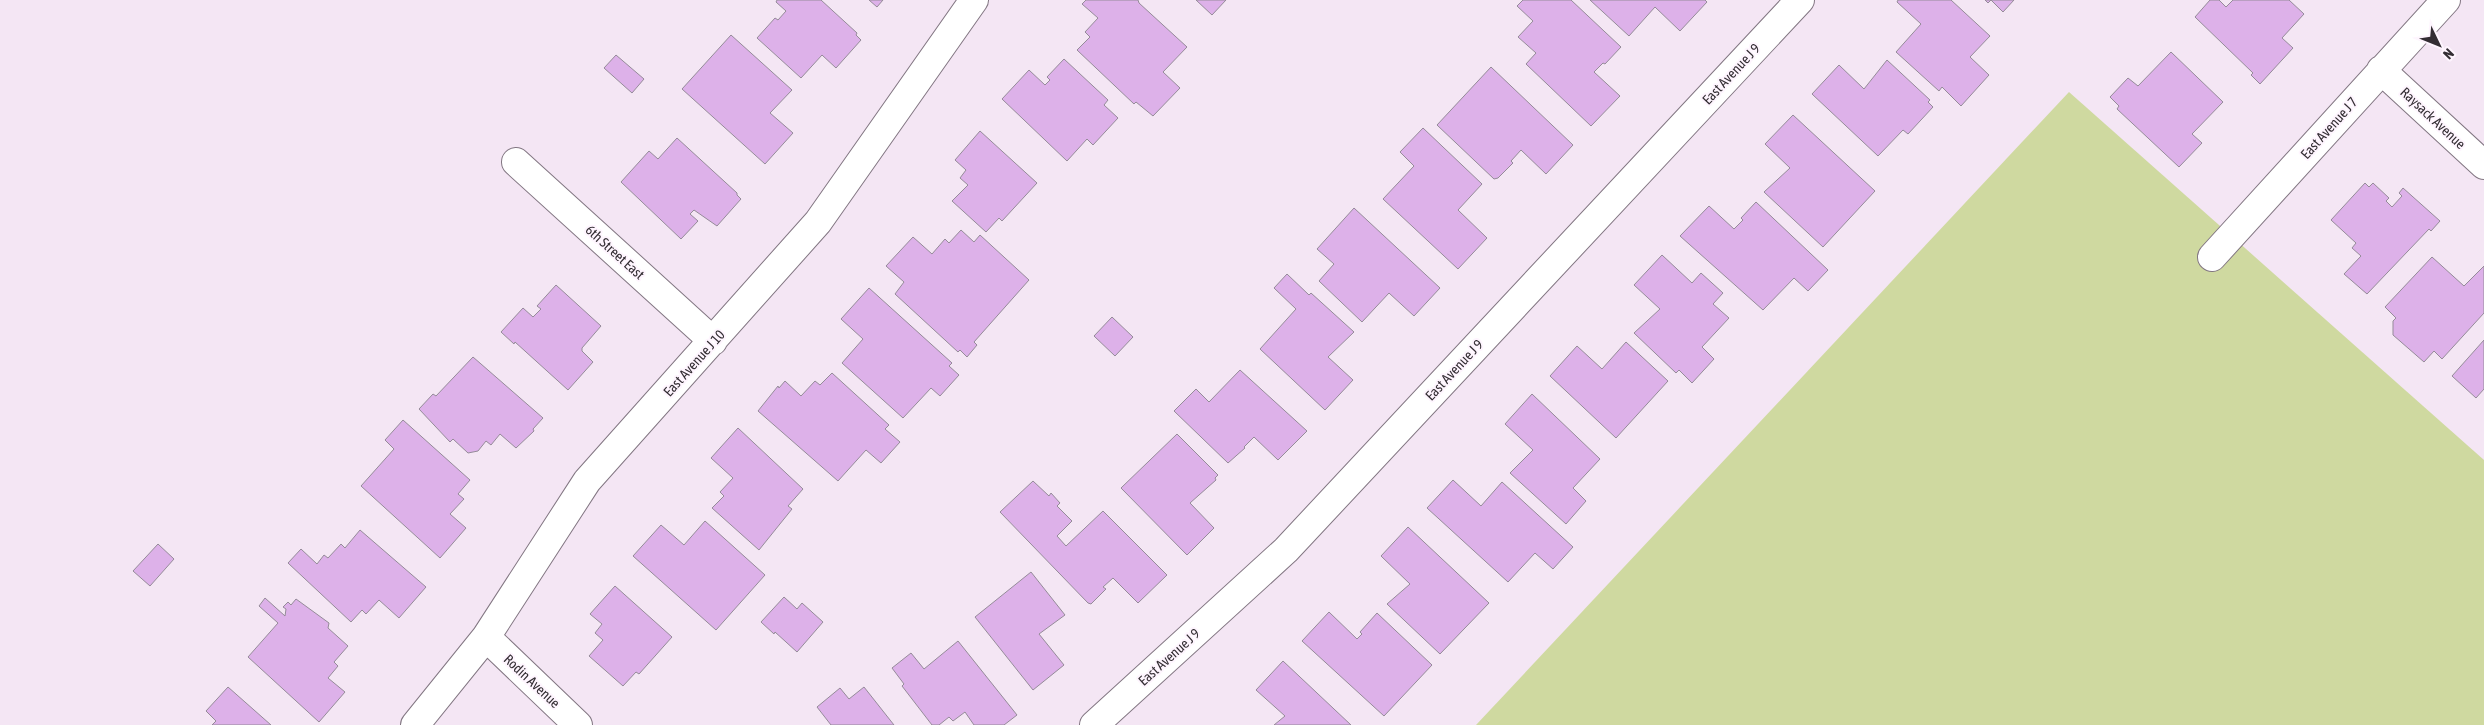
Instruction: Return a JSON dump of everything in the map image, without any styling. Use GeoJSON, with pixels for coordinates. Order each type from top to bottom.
{"type":"FeatureCollection","features":[{"type":"Feature","properties":{"kind":"street","name":"East Avenue J 10"},"geometry":{"type":"LineString","coordinates":[[415,725],[486,638],[587,481],[714,341],[818,222],[974,0]]}},
{"type":"Feature","properties":{"kind":"street","name":"East Avenue J 9"},"geometry":{"type":"LineString","coordinates":[[1094,725],[1286,550],[1800,0]]}},
{"type":"Feature","properties":{"kind":"street","name":"East Avenue J 7"},"geometry":{"type":"LineString","coordinates":[[2212,257],[2446,0]]}},
{"type":"Feature","properties":{"kind":"street","name":"Raysack Avenue"},"geometry":{"type":"LineString","coordinates":[[2381,70],[2484,165]]}},
{"type":"Feature","properties":{"kind":"street","name":"6th Street East"},"geometry":{"type":"LineString","coordinates":[[516,162],[714,341]]}},
{"type":"Feature","properties":{"kind":"street","name":"Rodin Avenue"},"geometry":{"type":"LineString","coordinates":[[486,638],[578,725]]}},
{"type":"Feature","properties":{"kind":"green space"},"geometry":{"type":"Polygon","coordinates":[[[2069,92],[2484,460],[2484,725],[1476,725],[2069,92]]]}},
{"type":"Feature","properties":{"kind":"building"},"geometry":{"type":"Polygon","coordinates":[[[777,0],[821,0],[857,33],[856,35],[861,40],[836,68],[822,55],[801,78],[757,38],[775,18],[778,20],[786,11],[776,2],[777,0]]]}},
{"type":"Feature","properties":{"kind":"building"},"geometry":{"type":"Polygon","coordinates":[[[869,0],[883,0],[877,7],[869,0]]]}},
{"type":"Feature","properties":{"kind":"building"},"geometry":{"type":"Polygon","coordinates":[[[1086,0],[1138,0],[1187,47],[1163,72],[1180,88],[1153,116],[1136,102],[1134,104],[1077,50],[1090,37],[1085,32],[1098,18],[1082,4],[1086,0]]]}},
{"type":"Feature","properties":{"kind":"building"},"geometry":{"type":"Polygon","coordinates":[[[1196,0],[1226,0],[1212,15],[1196,0]]]}},
{"type":"Feature","properties":{"kind":"building"},"geometry":{"type":"Polygon","coordinates":[[[1523,0],[1571,0],[1621,47],[1605,64],[1603,63],[1594,72],[1620,96],[1591,126],[1526,64],[1536,53],[1518,37],[1533,21],[1517,6],[1523,0]]]}},
{"type":"Feature","properties":{"kind":"building"},"geometry":{"type":"Polygon","coordinates":[[[1590,0],[1705,0],[1707,2],[1680,31],[1655,7],[1629,36],[1590,0]]]}},
{"type":"Feature","properties":{"kind":"building"},"geometry":{"type":"Polygon","coordinates":[[[1898,0],[1951,0],[1990,36],[1970,57],[1989,75],[1961,106],[1942,87],[1939,91],[1896,52],[1921,24],[1897,2],[1898,0]]]}},
{"type":"Feature","properties":{"kind":"building"},"geometry":{"type":"Polygon","coordinates":[[[1991,0],[2014,0],[2003,12],[1991,0]]]}},
{"type":"Feature","properties":{"kind":"building"},"geometry":{"type":"Polygon","coordinates":[[[2210,0],[2219,0],[2226,7],[2233,0],[2289,0],[2304,14],[2282,38],[2293,48],[2260,84],[2251,75],[2253,73],[2195,17],[2210,0]]]}},
{"type":"Feature","properties":{"kind":"building"},"geometry":{"type":"Polygon","coordinates":[[[731,35],[792,90],[770,113],[793,133],[765,164],[682,89],[731,35]]]}},
{"type":"Feature","properties":{"kind":"building"},"geometry":{"type":"Polygon","coordinates":[[[2171,52],[2223,102],[2192,134],[2202,143],[2179,167],[2117,109],[2119,106],[2110,97],[2128,78],[2138,86],[2171,52]]]}},
{"type":"Feature","properties":{"kind":"building"},"geometry":{"type":"Polygon","coordinates":[[[616,55],[644,79],[632,93],[604,68],[616,55]]]}},
{"type":"Feature","properties":{"kind":"building"},"geometry":{"type":"Polygon","coordinates":[[[1064,59],[1108,100],[1104,105],[1118,118],[1093,145],[1087,139],[1067,161],[1002,99],[1029,70],[1045,85],[1050,80],[1047,77],[1064,59]]]}},
{"type":"Feature","properties":{"kind":"building"},"geometry":{"type":"Polygon","coordinates":[[[1887,60],[1930,100],[1928,102],[1933,107],[1908,134],[1903,130],[1878,156],[1812,94],[1839,65],[1864,89],[1887,60]]]}},
{"type":"Feature","properties":{"kind":"building"},"geometry":{"type":"Polygon","coordinates":[[[1491,67],[1573,145],[1546,174],[1521,150],[1511,161],[1513,163],[1498,178],[1494,179],[1437,125],[1491,67]]]}},
{"type":"Feature","properties":{"kind":"building"},"geometry":{"type":"Polygon","coordinates":[[[1793,115],[1875,191],[1823,247],[1764,192],[1790,168],[1765,144],[1793,115]]]}},
{"type":"Feature","properties":{"kind":"building"},"geometry":{"type":"Polygon","coordinates":[[[1423,128],[1482,184],[1458,210],[1487,238],[1458,269],[1383,199],[1414,166],[1400,152],[1423,128]]]}},
{"type":"Feature","properties":{"kind":"building"},"geometry":{"type":"Polygon","coordinates":[[[980,131],[1037,183],[1002,221],[999,218],[986,232],[952,201],[968,185],[960,178],[966,170],[955,160],[980,131]]]}},
{"type":"Feature","properties":{"kind":"building"},"geometry":{"type":"Polygon","coordinates":[[[677,138],[737,193],[741,199],[717,226],[694,210],[690,214],[698,221],[681,239],[621,182],[649,151],[658,159],[677,138]]]}},
{"type":"Feature","properties":{"kind":"building"},"geometry":{"type":"Polygon","coordinates":[[[2365,183],[2369,187],[2373,183],[2389,198],[2386,201],[2392,207],[2402,196],[2399,193],[2403,188],[2440,221],[2431,231],[2429,229],[2367,294],[2344,274],[2361,256],[2352,248],[2356,243],[2331,220],[2365,183]]]}},
{"type":"Feature","properties":{"kind":"building"},"geometry":{"type":"Polygon","coordinates":[[[1756,202],[1828,270],[1808,291],[1794,278],[1763,310],[1680,236],[1709,206],[1734,229],[1743,220],[1741,218],[1756,202]]]}},
{"type":"Feature","properties":{"kind":"building"},"geometry":{"type":"Polygon","coordinates":[[[1354,208],[1440,288],[1414,316],[1389,293],[1362,322],[1319,281],[1334,264],[1317,249],[1354,208]]]}},
{"type":"Feature","properties":{"kind":"building"},"geometry":{"type":"Polygon","coordinates":[[[961,230],[974,242],[980,235],[1029,280],[974,342],[977,345],[967,357],[960,350],[958,352],[895,294],[904,282],[886,266],[913,237],[932,254],[945,239],[949,243],[961,230]]]}},
{"type":"Feature","properties":{"kind":"building"},"geometry":{"type":"Polygon","coordinates":[[[1662,255],[1692,283],[1701,273],[1723,293],[1713,304],[1729,318],[1702,347],[1714,359],[1692,383],[1679,370],[1676,373],[1634,333],[1660,309],[1634,285],[1662,255]]]}},
{"type":"Feature","properties":{"kind":"building"},"geometry":{"type":"Polygon","coordinates":[[[2432,257],[2464,286],[2484,266],[2484,313],[2442,359],[2434,351],[2424,362],[2393,335],[2393,321],[2396,318],[2385,307],[2432,257]]]}},
{"type":"Feature","properties":{"kind":"building"},"geometry":{"type":"Polygon","coordinates":[[[1287,274],[1354,332],[1328,357],[1353,380],[1325,410],[1260,349],[1296,309],[1274,288],[1287,274]]]}},
{"type":"Feature","properties":{"kind":"building"},"geometry":{"type":"Polygon","coordinates":[[[556,285],[601,326],[582,348],[582,351],[593,362],[568,390],[515,342],[514,344],[501,332],[523,308],[533,317],[541,309],[537,306],[556,285]]]}},
{"type":"Feature","properties":{"kind":"building"},"geometry":{"type":"Polygon","coordinates":[[[869,288],[952,363],[949,366],[959,375],[940,396],[931,388],[903,418],[842,363],[863,339],[841,319],[869,288]]]}},
{"type":"Feature","properties":{"kind":"building"},"geometry":{"type":"Polygon","coordinates":[[[1112,317],[1133,337],[1115,356],[1094,336],[1112,317]]]}},
{"type":"Feature","properties":{"kind":"building"},"geometry":{"type":"Polygon","coordinates":[[[2484,340],[2484,389],[2476,398],[2452,376],[2484,340]]]}},
{"type":"Feature","properties":{"kind":"building"},"geometry":{"type":"Polygon","coordinates":[[[1626,342],[1668,381],[1616,438],[1550,376],[1577,346],[1602,369],[1626,342]]]}},
{"type":"Feature","properties":{"kind":"building"},"geometry":{"type":"Polygon","coordinates":[[[473,357],[543,418],[533,429],[534,431],[516,448],[500,434],[491,445],[486,441],[478,451],[468,453],[453,439],[450,442],[419,409],[433,394],[436,396],[473,357]]]}},
{"type":"Feature","properties":{"kind":"building"},"geometry":{"type":"Polygon","coordinates":[[[1240,370],[1307,431],[1278,460],[1254,437],[1228,463],[1174,411],[1196,389],[1209,402],[1240,370]]]}},
{"type":"Feature","properties":{"kind":"building"},"geometry":{"type":"Polygon","coordinates":[[[832,373],[889,425],[885,429],[900,442],[881,463],[866,450],[838,481],[758,411],[778,386],[779,388],[785,381],[801,396],[815,381],[820,385],[832,373]]]}},
{"type":"Feature","properties":{"kind":"building"},"geometry":{"type":"Polygon","coordinates":[[[1532,394],[1600,459],[1573,488],[1586,501],[1566,524],[1510,473],[1533,450],[1505,424],[1532,394]]]}},
{"type":"Feature","properties":{"kind":"building"},"geometry":{"type":"Polygon","coordinates":[[[403,420],[470,480],[458,494],[464,499],[450,514],[466,528],[440,558],[361,486],[394,449],[385,440],[403,420]]]}},
{"type":"Feature","properties":{"kind":"building"},"geometry":{"type":"Polygon","coordinates":[[[738,428],[803,489],[788,506],[792,509],[759,550],[712,508],[724,496],[720,492],[733,478],[711,458],[738,428]]]}},
{"type":"Feature","properties":{"kind":"building"},"geometry":{"type":"Polygon","coordinates":[[[1177,434],[1218,475],[1215,478],[1216,480],[1190,503],[1214,528],[1187,555],[1121,488],[1177,434]]]}},
{"type":"Feature","properties":{"kind":"building"},"geometry":{"type":"Polygon","coordinates":[[[1453,480],[1481,506],[1502,482],[1573,547],[1553,569],[1535,553],[1508,582],[1427,508],[1453,480]]]}},
{"type":"Feature","properties":{"kind":"building"},"geometry":{"type":"Polygon","coordinates":[[[1033,481],[1049,496],[1051,493],[1060,503],[1057,506],[1072,521],[1057,536],[1066,546],[1103,511],[1167,575],[1138,603],[1113,578],[1103,587],[1106,589],[1091,604],[1088,603],[1000,512],[1033,481]]]}},
{"type":"Feature","properties":{"kind":"building"},"geometry":{"type":"Polygon","coordinates":[[[705,521],[765,575],[716,630],[633,556],[661,525],[684,545],[705,521]]]}},
{"type":"Feature","properties":{"kind":"building"},"geometry":{"type":"Polygon","coordinates":[[[1408,527],[1489,603],[1440,654],[1387,604],[1410,584],[1381,556],[1408,527]]]}},
{"type":"Feature","properties":{"kind":"building"},"geometry":{"type":"Polygon","coordinates":[[[360,530],[426,587],[399,618],[379,600],[366,614],[362,610],[351,622],[288,563],[301,549],[317,564],[324,555],[328,558],[341,544],[345,548],[360,530]]]}},
{"type":"Feature","properties":{"kind":"building"},"geometry":{"type":"Polygon","coordinates":[[[158,544],[174,559],[150,586],[133,571],[158,544]]]}},
{"type":"Feature","properties":{"kind":"building"},"geometry":{"type":"Polygon","coordinates":[[[1031,572],[1065,615],[1039,634],[1064,665],[1033,690],[975,617],[1031,572]]]}},
{"type":"Feature","properties":{"kind":"building"},"geometry":{"type":"Polygon","coordinates":[[[615,586],[672,637],[639,674],[636,672],[623,686],[589,656],[603,640],[595,633],[602,624],[590,614],[615,586]]]}},
{"type":"Feature","properties":{"kind":"building"},"geometry":{"type":"Polygon","coordinates":[[[784,597],[797,609],[802,603],[823,622],[797,652],[761,622],[784,597]]]}},
{"type":"Feature","properties":{"kind":"building"},"geometry":{"type":"Polygon","coordinates":[[[265,598],[285,616],[286,609],[283,607],[288,602],[291,605],[296,599],[329,623],[328,628],[348,646],[334,662],[338,666],[328,678],[345,692],[319,722],[248,657],[278,623],[259,606],[265,598]]]}},
{"type":"Feature","properties":{"kind":"building"},"geometry":{"type":"Polygon","coordinates":[[[1329,612],[1357,639],[1362,634],[1360,632],[1377,613],[1432,665],[1384,716],[1302,641],[1329,612]]]}},
{"type":"Feature","properties":{"kind":"building"},"geometry":{"type":"Polygon","coordinates":[[[958,641],[1017,715],[1004,725],[974,725],[965,712],[953,721],[949,717],[939,725],[932,725],[902,686],[904,684],[892,668],[911,653],[924,669],[958,641]]]}},
{"type":"Feature","properties":{"kind":"building"},"geometry":{"type":"Polygon","coordinates":[[[1283,661],[1351,725],[1274,725],[1285,716],[1256,690],[1283,661]]]}},
{"type":"Feature","properties":{"kind":"building"},"geometry":{"type":"Polygon","coordinates":[[[228,687],[271,725],[212,725],[216,721],[206,711],[228,687]]]}},
{"type":"Feature","properties":{"kind":"building"},"geometry":{"type":"Polygon","coordinates":[[[864,687],[894,725],[831,725],[817,707],[840,688],[849,699],[864,687]]]}}]}
